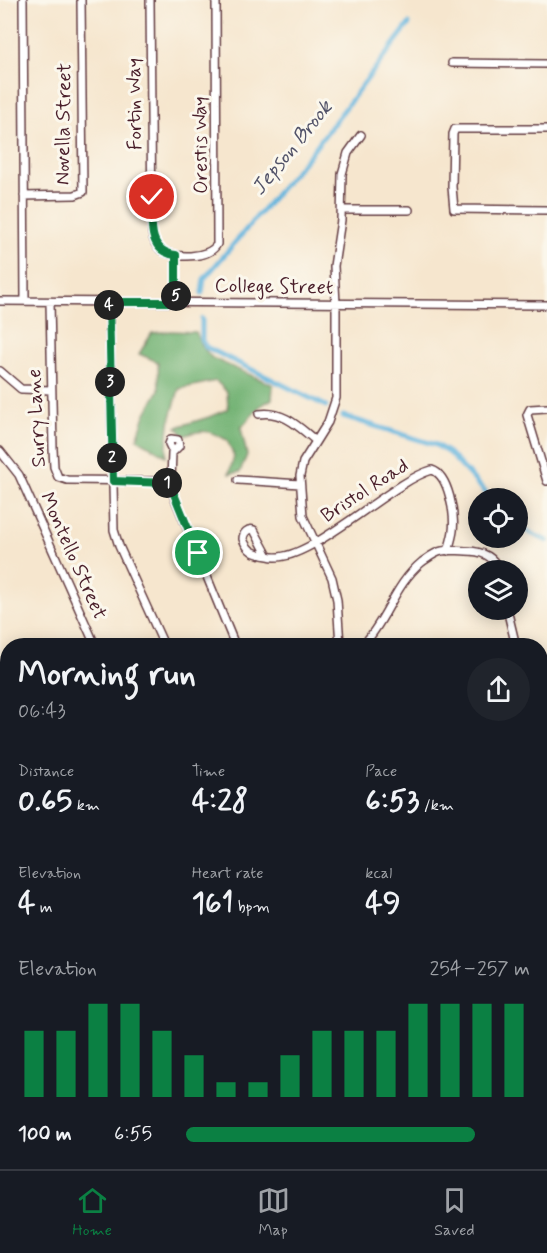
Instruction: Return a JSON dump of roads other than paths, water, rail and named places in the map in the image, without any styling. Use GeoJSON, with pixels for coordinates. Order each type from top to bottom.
{"type":"FeatureCollection","features":[{"type":"Feature","properties":{"kind":"street"},"geometry":{"type":"LineString","coordinates":[[23,0],[25,302]]}},
{"type":"Feature","properties":{"kind":"street","name":"Novella Street"},"geometry":{"type":"LineString","coordinates":[[24,196],[75,195],[83,192],[81,0]]}},
{"type":"Feature","properties":{"kind":"street","name":"Fortin Way"},"geometry":{"type":"LineString","coordinates":[[150,0],[152,232],[155,243],[161,250],[176,255]]}},
{"type":"Feature","properties":{"kind":"street","name":"Orestis Way"},"geometry":{"type":"LineString","coordinates":[[176,255],[204,255],[214,250],[217,244],[216,0]]}},
{"type":"Feature","properties":{"kind":"street"},"geometry":{"type":"LineString","coordinates":[[452,63],[547,64]]}},
{"type":"Feature","properties":{"kind":"street"},"geometry":{"type":"LineString","coordinates":[[547,129],[454,130],[452,187],[454,209],[547,210]]}},
{"type":"Feature","properties":{"kind":"street"},"geometry":{"type":"LineString","coordinates":[[340,638],[337,600],[332,578],[314,543],[301,509],[300,483],[303,462],[328,422],[336,398],[334,266],[340,234],[344,161],[361,135]]}},
{"type":"Feature","properties":{"kind":"street"},"geometry":{"type":"LineString","coordinates":[[342,210],[409,210]]}},
{"type":"Feature","properties":{"kind":"street"},"geometry":{"type":"LineString","coordinates":[[176,255],[176,302]]}},
{"type":"Feature","properties":{"kind":"street","name":"College Street"},"geometry":{"type":"LineString","coordinates":[[0,301],[547,305]]}},
{"type":"Feature","properties":{"kind":"street","name":"Surry Lane"},"geometry":{"type":"LineString","coordinates":[[50,302],[54,467],[58,477],[67,480],[113,481]]}},
{"type":"Feature","properties":{"kind":"street"},"geometry":{"type":"LineString","coordinates":[[109,302],[116,536],[161,638]]}},
{"type":"Feature","properties":{"kind":"street"},"geometry":{"type":"LineString","coordinates":[[0,371],[21,389],[51,390]]}},
{"type":"Feature","properties":{"kind":"street"},"geometry":{"type":"LineString","coordinates":[[547,408],[529,410],[527,415],[547,481]]}},
{"type":"Feature","properties":{"kind":"street"},"geometry":{"type":"LineString","coordinates":[[259,414],[271,413],[290,419],[316,441]]}},
{"type":"Feature","properties":{"kind":"street"},"geometry":{"type":"LineString","coordinates":[[171,448],[169,442],[177,439],[180,444],[172,450],[169,484],[233,638]]}},
{"type":"Feature","properties":{"kind":"street","name":"Montello Street"},"geometry":{"type":"LineString","coordinates":[[0,451],[12,464],[22,482],[92,638]]}},
{"type":"Feature","properties":{"kind":"street","name":"Bristol Road"},"geometry":{"type":"LineString","coordinates":[[268,556],[285,557],[314,543],[428,470],[435,470],[441,477],[450,501],[453,528],[448,550]]}},
{"type":"Feature","properties":{"kind":"street"},"geometry":{"type":"LineString","coordinates":[[238,480],[300,483]]}},
{"type":"Feature","properties":{"kind":"street"},"geometry":{"type":"LineString","coordinates":[[113,481],[160,481],[169,484]]}},
{"type":"Feature","properties":{"kind":"street"},"geometry":{"type":"LineString","coordinates":[[369,638],[408,574],[435,554],[448,550],[476,551],[492,560]]}},
{"type":"Feature","properties":{"kind":"street"},"geometry":{"type":"LineString","coordinates":[[510,620],[514,638]]}},
{"type":"Feature","properties":{"kind":"waterway","name":"Jepson Brook"},"geometry":{"type":"LineString","coordinates":[[202,293],[204,279],[311,153],[409,24]]}},
{"type":"Feature","properties":{"kind":"waterway","name":"Jepson Brook"},"geometry":{"type":"LineString","coordinates":[[202,319],[202,341],[206,347],[326,406]]}},
{"type":"Feature","properties":{"kind":"waterway","name":"Jepson Brook"},"geometry":{"type":"LineString","coordinates":[[343,416],[436,445],[449,453],[482,488]]}},
{"type":"Feature","properties":{"kind":"waterway","name":"Jepson Brook"},"geometry":{"type":"LineString","coordinates":[[528,532],[547,541]]}}]}
